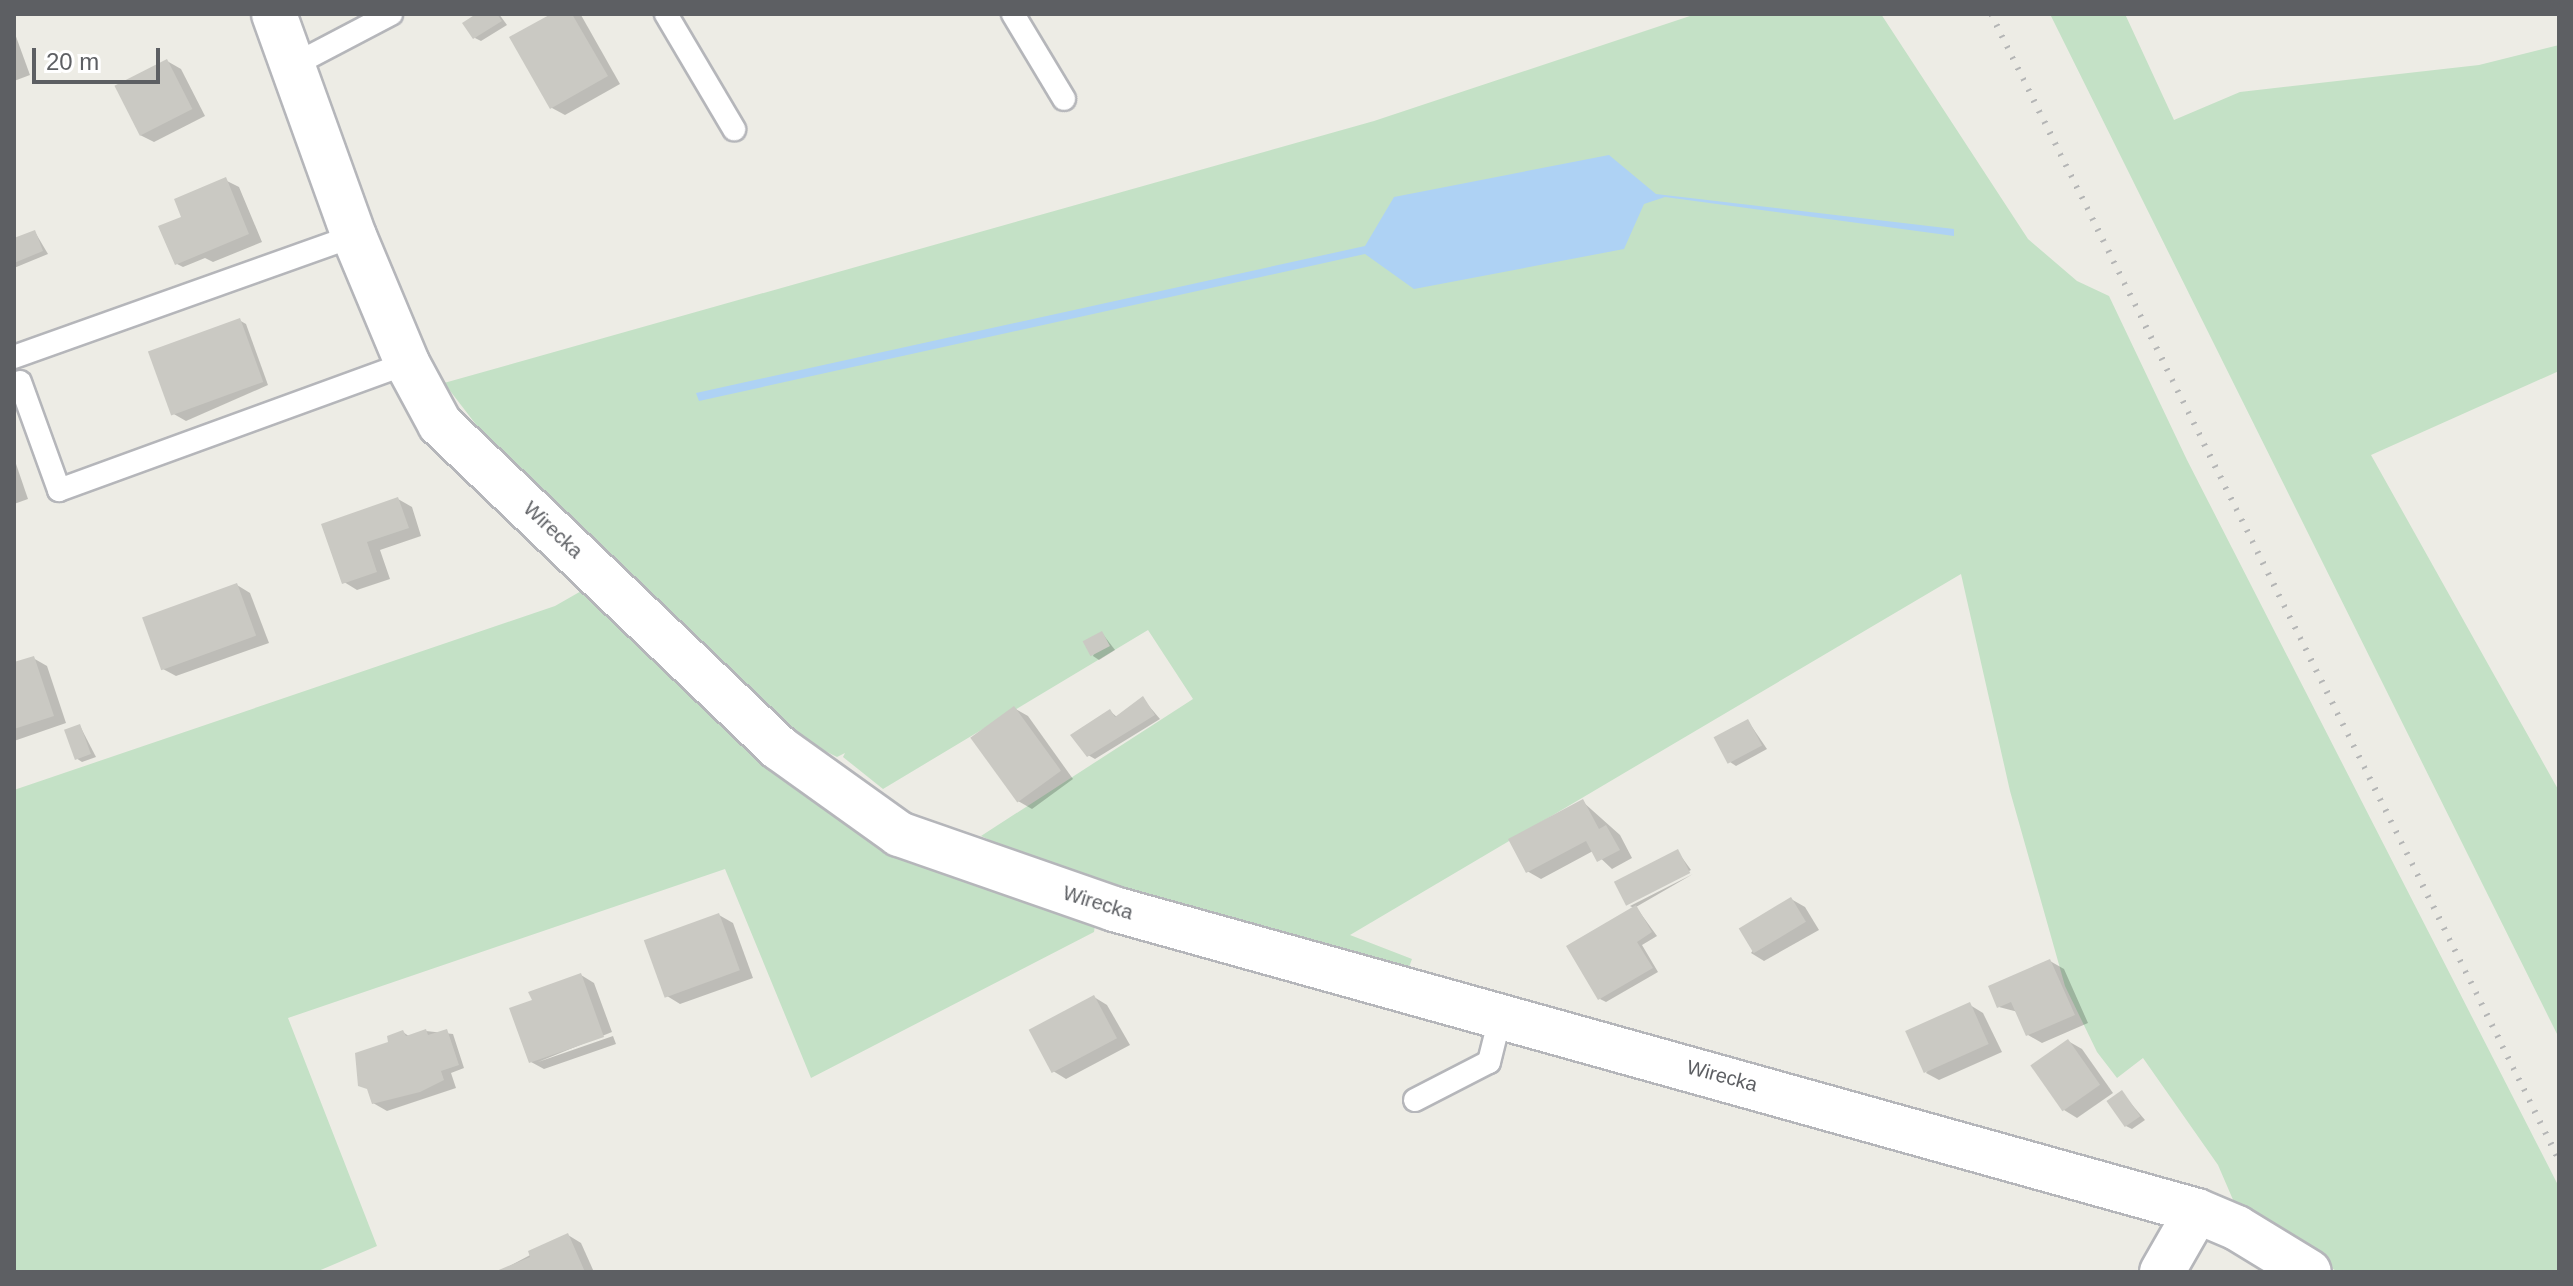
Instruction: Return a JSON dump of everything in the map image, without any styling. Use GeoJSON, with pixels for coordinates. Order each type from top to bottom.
{"type":"FeatureCollection","features":[{"type":"Feature","properties":{"kind":"street","name":"Wirecka"},"geometry":{"type":"LineString","coordinates":[[274,14],[354,236],[407,363],[440,424],[779,748],[899,834],[1114,909],[2197,1211],[2237,1228],[2309,1272]]}},
{"type":"Feature","properties":{"kind":"street"},"geometry":{"type":"LineString","coordinates":[[2162,1272],[2197,1211]]}},
{"type":"Feature","properties":{"kind":"lane"},"geometry":{"type":"LineString","coordinates":[[292,66],[391,14]]}},
{"type":"Feature","properties":{"kind":"lane"},"geometry":{"type":"LineString","coordinates":[[666,14],[734,129]]}},
{"type":"Feature","properties":{"kind":"lane"},"geometry":{"type":"LineString","coordinates":[[1013,14],[1064,99]]}},
{"type":"Feature","properties":{"kind":"lane"},"geometry":{"type":"LineString","coordinates":[[14,357],[354,236]]}},
{"type":"Feature","properties":{"kind":"lane"},"geometry":{"type":"LineString","coordinates":[[20,382],[59,490],[407,363]]}},
{"type":"Feature","properties":{"kind":"lane"},"geometry":{"type":"LineString","coordinates":[[1415,1100],[1489,1062],[1500,1018]]}},
{"type":"Feature","properties":{"kind":"green space"},"geometry":{"type":"Polygon","coordinates":[[[1696,14],[1881,14],[2028,239],[2077,281],[2109,296],[2187,460],[2559,1187],[2559,1272],[2338,1272],[2237,1209],[2218,1165],[2143,1058],[2117,1078],[2097,1052],[2065,986],[2010,791],[1961,574],[1350,935],[1412,959],[1405,978],[1044,865],[981,836],[1193,699],[1148,630],[883,789],[843,757],[845,753],[837,757],[791,734],[491,444],[444,383],[1374,121],[1696,14]]]}},
{"type":"Feature","properties":{"kind":"green space"},"geometry":{"type":"Polygon","coordinates":[[[2050,14],[2125,14],[2174,120],[2240,92],[2479,65],[2559,45],[2559,371],[2371,455],[2559,791],[2559,1038],[2050,14]]]}},
{"type":"Feature","properties":{"kind":"green space"},"geometry":{"type":"Polygon","coordinates":[[[590,586],[777,770],[1096,919],[1094,932],[811,1078],[725,869],[288,1018],[377,1246],[316,1272],[14,1272],[14,790],[555,606],[590,586]]]}},
{"type":"Feature","properties":{"kind":"water"},"geometry":{"type":"Polygon","coordinates":[[[1609,155],[1656,194],[1954,229],[1954,236],[1665,197],[1644,204],[1624,249],[1414,289],[1365,254],[699,401],[696,393],[1365,246],[1394,197],[1609,155]]]}},
{"type":"Feature","properties":{"kind":"building"},"geometry":{"type":"Polygon","coordinates":[[[476,14],[497,14],[502,21],[473,39],[462,23],[476,14]]]}},
{"type":"Feature","properties":{"kind":"building"},"geometry":{"type":"Polygon","coordinates":[[[551,14],[572,14],[608,76],[550,109],[509,37],[551,14]]]}},
{"type":"Feature","properties":{"kind":"building"},"geometry":{"type":"Polygon","coordinates":[[[167,59],[192,109],[140,136],[114,86],[167,59]]]}},
{"type":"Feature","properties":{"kind":"building"},"geometry":{"type":"Polygon","coordinates":[[[226,177],[249,234],[175,265],[158,226],[181,217],[174,199],[226,177]]]}},
{"type":"Feature","properties":{"kind":"building"},"geometry":{"type":"Polygon","coordinates":[[[35,230],[43,251],[14,263],[14,238],[35,230]]]}},
{"type":"Feature","properties":{"kind":"building"},"geometry":{"type":"Polygon","coordinates":[[[240,318],[263,382],[171,415],[148,352],[240,318]]]}},
{"type":"Feature","properties":{"kind":"building"},"geometry":{"type":"Polygon","coordinates":[[[398,497],[409,528],[367,542],[377,572],[342,584],[321,524],[398,497]]]}},
{"type":"Feature","properties":{"kind":"building"},"geometry":{"type":"Polygon","coordinates":[[[237,583],[256,636],[161,670],[142,618],[237,583]]]}},
{"type":"Feature","properties":{"kind":"building"},"geometry":{"type":"Polygon","coordinates":[[[1102,631],[1110,646],[1091,656],[1083,641],[1102,631]]]}},
{"type":"Feature","properties":{"kind":"building"},"geometry":{"type":"Polygon","coordinates":[[[34,656],[54,716],[14,729],[14,662],[34,656]]]}},
{"type":"Feature","properties":{"kind":"building"},"geometry":{"type":"Polygon","coordinates":[[[1143,696],[1155,715],[1087,757],[1070,735],[1110,709],[1115,717],[1143,696]]]}},
{"type":"Feature","properties":{"kind":"building"},"geometry":{"type":"Polygon","coordinates":[[[1014,706],[1061,771],[1017,802],[970,738],[1014,706]]]}},
{"type":"Feature","properties":{"kind":"building"},"geometry":{"type":"Polygon","coordinates":[[[1748,719],[1762,745],[1728,764],[1714,737],[1748,719]]]}},
{"type":"Feature","properties":{"kind":"building"},"geometry":{"type":"Polygon","coordinates":[[[80,724],[91,754],[75,760],[64,730],[80,724]]]}},
{"type":"Feature","properties":{"kind":"building"},"geometry":{"type":"Polygon","coordinates":[[[1583,799],[1599,829],[1606,825],[1620,850],[1597,862],[1586,841],[1526,873],[1508,839],[1583,799]]]}},
{"type":"Feature","properties":{"kind":"building"},"geometry":{"type":"Polygon","coordinates":[[[1678,849],[1690,873],[1626,906],[1614,882],[1678,849]]]}},
{"type":"Feature","properties":{"kind":"building"},"geometry":{"type":"Polygon","coordinates":[[[1791,897],[1806,922],[1754,953],[1739,928],[1791,897]]]}},
{"type":"Feature","properties":{"kind":"building"},"geometry":{"type":"Polygon","coordinates":[[[1636,905],[1652,932],[1637,942],[1653,968],[1598,1000],[1566,946],[1636,905]]]}},
{"type":"Feature","properties":{"kind":"building"},"geometry":{"type":"Polygon","coordinates":[[[719,913],[740,970],[665,998],[644,940],[719,913]]]}},
{"type":"Feature","properties":{"kind":"building"},"geometry":{"type":"Polygon","coordinates":[[[2050,959],[2075,1015],[2026,1036],[2011,1002],[1997,1008],[1988,986],[2050,959]]]}},
{"type":"Feature","properties":{"kind":"building"},"geometry":{"type":"Polygon","coordinates":[[[581,973],[604,1037],[529,1063],[509,1008],[532,1000],[528,992],[581,973]]]}},
{"type":"Feature","properties":{"kind":"building"},"geometry":{"type":"Polygon","coordinates":[[[1094,995],[1117,1038],[1052,1073],[1029,1030],[1094,995]]]}},
{"type":"Feature","properties":{"kind":"building"},"geometry":{"type":"Polygon","coordinates":[[[1970,1002],[1989,1044],[1924,1073],[1905,1031],[1970,1002]]]}},
{"type":"Feature","properties":{"kind":"building"},"geometry":{"type":"Polygon","coordinates":[[[426,1029],[428,1035],[447,1029],[459,1065],[441,1071],[444,1080],[420,1092],[372,1104],[367,1089],[358,1086],[355,1053],[388,1042],[387,1036],[403,1030],[406,1036],[426,1029]]]}},
{"type":"Feature","properties":{"kind":"building"},"geometry":{"type":"Polygon","coordinates":[[[2068,1039],[2100,1085],[2062,1111],[2030,1065],[2068,1039]]]}},
{"type":"Feature","properties":{"kind":"building"},"geometry":{"type":"Polygon","coordinates":[[[2122,1090],[2140,1116],[2125,1127],[2106,1101],[2122,1090]]]}},
{"type":"Feature","properties":{"kind":"building"},"geometry":{"type":"Polygon","coordinates":[[[568,1233],[585,1272],[494,1272],[530,1257],[528,1251],[568,1233]]]}},
{"type":"Feature","properties":{"kind":"railway"},"geometry":{"type":"LineString","coordinates":[[1991,14],[2559,1160]]}}]}
